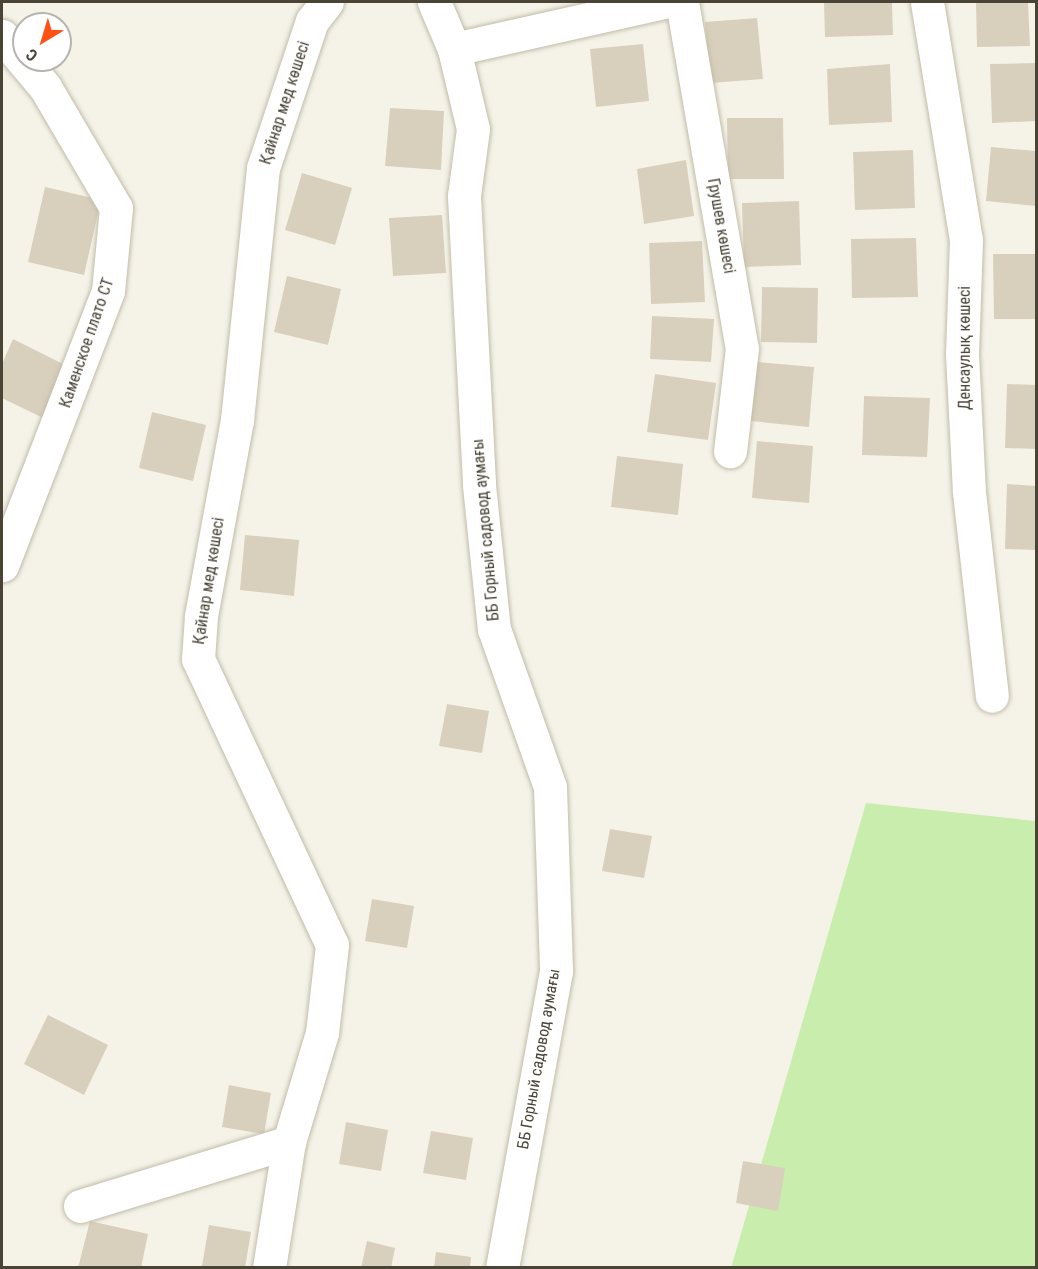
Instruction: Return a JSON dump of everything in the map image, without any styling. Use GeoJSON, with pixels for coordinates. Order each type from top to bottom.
{"type":"FeatureCollection","features":[{"type":"Feature","properties":{"kind":"street","name":"Қайнар мед көшесі"},"geometry":{"type":"LineString","coordinates":[[269,1268],[289,1142],[322,1033],[332,945],[198,659],[201,616],[237,420],[263,168],[312,21],[327,2]]}},
{"type":"Feature","properties":{"kind":"street","name":"ББ Горный садовод аумағы"},"geometry":{"type":"LineString","coordinates":[[434,2],[454,49],[472,129],[464,196],[479,485],[494,629],[550,787],[556,971],[502,1268]]}},
{"type":"Feature","properties":{"kind":"street"},"geometry":{"type":"LineString","coordinates":[[454,49],[664,2]]}},
{"type":"Feature","properties":{"kind":"street","name":"Грушев көшесі"},"geometry":{"type":"LineString","coordinates":[[682,2],[742,348],[730,451]]}},
{"type":"Feature","properties":{"kind":"street","name":"Денсаулық көшесі"},"geometry":{"type":"LineString","coordinates":[[927,2],[966,240],[962,354],[969,492],[992,696]]}},
{"type":"Feature","properties":{"kind":"street","name":"Каменское плато СТ"},"geometry":{"type":"LineString","coordinates":[[2,36],[45,87],[117,208],[108,291],[2,565]]}},
{"type":"Feature","properties":{"kind":"street"},"geometry":{"type":"LineString","coordinates":[[80,1206],[289,1142]]}},
{"type":"Feature","properties":{"kind":"green space"},"geometry":{"type":"Polygon","coordinates":[[[866,803],[1036,821],[1036,1267],[731,1268],[866,803]]]}},
{"type":"Feature","properties":{"kind":"building"},"geometry":{"type":"Polygon","coordinates":[[[824,2],[892,2],[893,35],[825,37],[824,2]]]}},
{"type":"Feature","properties":{"kind":"building"},"geometry":{"type":"Polygon","coordinates":[[[976,2],[1028,2],[1030,46],[977,47],[976,2]]]}},
{"type":"Feature","properties":{"kind":"building"},"geometry":{"type":"Polygon","coordinates":[[[757,18],[763,79],[710,83],[705,22],[757,18]]]}},
{"type":"Feature","properties":{"kind":"building"},"geometry":{"type":"Polygon","coordinates":[[[643,44],[649,101],[596,107],[590,49],[643,44]]]}},
{"type":"Feature","properties":{"kind":"building"},"geometry":{"type":"Polygon","coordinates":[[[1036,63],[1036,121],[992,123],[990,64],[1036,63]]]}},
{"type":"Feature","properties":{"kind":"building"},"geometry":{"type":"Polygon","coordinates":[[[890,64],[892,122],[829,125],[827,69],[890,64]]]}},
{"type":"Feature","properties":{"kind":"building"},"geometry":{"type":"Polygon","coordinates":[[[390,108],[444,111],[441,170],[385,166],[390,108]]]}},
{"type":"Feature","properties":{"kind":"building"},"geometry":{"type":"Polygon","coordinates":[[[727,118],[783,118],[784,179],[728,179],[727,118]]]}},
{"type":"Feature","properties":{"kind":"building"},"geometry":{"type":"Polygon","coordinates":[[[991,147],[1036,151],[1036,206],[986,201],[991,147]]]}},
{"type":"Feature","properties":{"kind":"building"},"geometry":{"type":"Polygon","coordinates":[[[913,150],[915,208],[855,210],[853,152],[913,150]]]}},
{"type":"Feature","properties":{"kind":"building"},"geometry":{"type":"Polygon","coordinates":[[[686,160],[694,216],[644,224],[637,169],[686,160]]]}},
{"type":"Feature","properties":{"kind":"building"},"geometry":{"type":"Polygon","coordinates":[[[302,173],[352,188],[335,245],[285,230],[302,173]]]}},
{"type":"Feature","properties":{"kind":"building"},"geometry":{"type":"Polygon","coordinates":[[[45,187],[101,200],[84,275],[28,262],[45,187]]]}},
{"type":"Feature","properties":{"kind":"building"},"geometry":{"type":"Polygon","coordinates":[[[799,201],[801,265],[744,267],[742,203],[799,201]]]}},
{"type":"Feature","properties":{"kind":"building"},"geometry":{"type":"Polygon","coordinates":[[[442,215],[446,273],[393,276],[389,218],[442,215]]]}},
{"type":"Feature","properties":{"kind":"building"},"geometry":{"type":"Polygon","coordinates":[[[916,238],[918,297],[852,298],[851,239],[916,238]]]}},
{"type":"Feature","properties":{"kind":"building"},"geometry":{"type":"Polygon","coordinates":[[[702,241],[705,302],[651,304],[649,243],[702,241]]]}},
{"type":"Feature","properties":{"kind":"building"},"geometry":{"type":"Polygon","coordinates":[[[993,254],[1036,254],[1036,319],[994,319],[993,254]]]}},
{"type":"Feature","properties":{"kind":"building"},"geometry":{"type":"Polygon","coordinates":[[[287,276],[341,289],[328,345],[274,332],[287,276]]]}},
{"type":"Feature","properties":{"kind":"building"},"geometry":{"type":"Polygon","coordinates":[[[762,287],[818,288],[817,343],[761,342],[762,287]]]}},
{"type":"Feature","properties":{"kind":"building"},"geometry":{"type":"Polygon","coordinates":[[[652,316],[714,319],[711,362],[650,359],[652,316]]]}},
{"type":"Feature","properties":{"kind":"building"},"geometry":{"type":"Polygon","coordinates":[[[13,339],[65,365],[43,418],[2,398],[2,364],[13,339]]]}},
{"type":"Feature","properties":{"kind":"building"},"geometry":{"type":"Polygon","coordinates":[[[757,362],[814,367],[809,427],[751,421],[757,362]]]}},
{"type":"Feature","properties":{"kind":"building"},"geometry":{"type":"Polygon","coordinates":[[[655,374],[716,383],[708,440],[647,432],[655,374]]]}},
{"type":"Feature","properties":{"kind":"building"},"geometry":{"type":"Polygon","coordinates":[[[1007,384],[1036,385],[1036,449],[1005,448],[1007,384]]]}},
{"type":"Feature","properties":{"kind":"building"},"geometry":{"type":"Polygon","coordinates":[[[864,396],[930,398],[927,457],[862,455],[864,396]]]}},
{"type":"Feature","properties":{"kind":"building"},"geometry":{"type":"Polygon","coordinates":[[[152,412],[206,425],[193,481],[139,468],[152,412]]]}},
{"type":"Feature","properties":{"kind":"building"},"geometry":{"type":"Polygon","coordinates":[[[757,441],[813,446],[809,503],[752,498],[757,441]]]}},
{"type":"Feature","properties":{"kind":"building"},"geometry":{"type":"Polygon","coordinates":[[[617,456],[683,464],[678,515],[611,507],[617,456]]]}},
{"type":"Feature","properties":{"kind":"building"},"geometry":{"type":"Polygon","coordinates":[[[1007,484],[1036,486],[1036,550],[1005,549],[1007,484]]]}},
{"type":"Feature","properties":{"kind":"building"},"geometry":{"type":"Polygon","coordinates":[[[245,535],[299,540],[294,596],[240,590],[245,535]]]}},
{"type":"Feature","properties":{"kind":"building"},"geometry":{"type":"Polygon","coordinates":[[[447,704],[489,711],[482,753],[439,746],[447,704]]]}},
{"type":"Feature","properties":{"kind":"building"},"geometry":{"type":"Polygon","coordinates":[[[610,829],[652,836],[644,878],[602,871],[610,829]]]}},
{"type":"Feature","properties":{"kind":"building"},"geometry":{"type":"Polygon","coordinates":[[[372,899],[414,906],[407,948],[365,941],[372,899]]]}},
{"type":"Feature","properties":{"kind":"building"},"geometry":{"type":"Polygon","coordinates":[[[48,1015],[108,1045],[84,1095],[24,1064],[48,1015]]]}},
{"type":"Feature","properties":{"kind":"building"},"geometry":{"type":"Polygon","coordinates":[[[229,1085],[271,1093],[264,1134],[222,1127],[229,1085]]]}},
{"type":"Feature","properties":{"kind":"building"},"geometry":{"type":"Polygon","coordinates":[[[346,1122],[388,1130],[381,1171],[339,1164],[346,1122]]]}},
{"type":"Feature","properties":{"kind":"building"},"geometry":{"type":"Polygon","coordinates":[[[431,1131],[473,1138],[466,1180],[423,1173],[431,1131]]]}},
{"type":"Feature","properties":{"kind":"building"},"geometry":{"type":"Polygon","coordinates":[[[743,1161],[785,1168],[778,1211],[736,1203],[743,1161]]]}},
{"type":"Feature","properties":{"kind":"building"},"geometry":{"type":"Polygon","coordinates":[[[90,1221],[148,1234],[141,1268],[78,1268],[90,1221]]]}},
{"type":"Feature","properties":{"kind":"building"},"geometry":{"type":"Polygon","coordinates":[[[209,1225],[251,1232],[245,1268],[202,1266],[209,1225]]]}},
{"type":"Feature","properties":{"kind":"building"},"geometry":{"type":"Polygon","coordinates":[[[367,1241],[395,1248],[391,1268],[361,1268],[367,1241]]]}},
{"type":"Feature","properties":{"kind":"building"},"geometry":{"type":"Polygon","coordinates":[[[436,1252],[471,1257],[470,1268],[434,1268],[436,1252]]]}}]}
